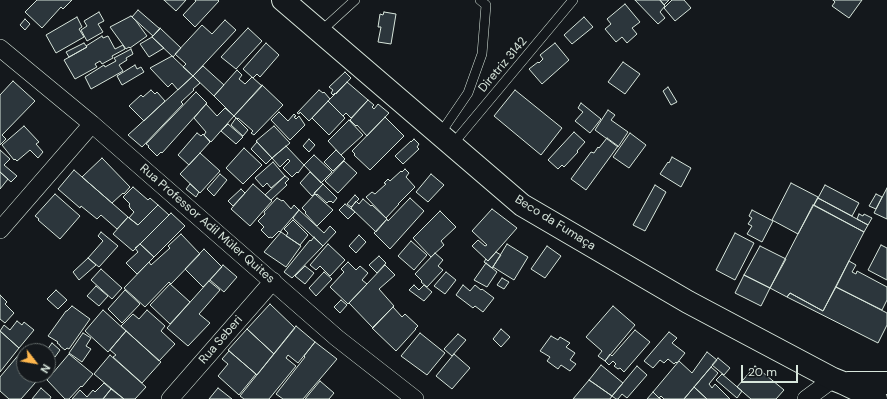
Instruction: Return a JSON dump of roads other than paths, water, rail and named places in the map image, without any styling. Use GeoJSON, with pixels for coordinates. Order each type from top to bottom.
{"type":"FeatureCollection","features":[{"type":"Feature","properties":{"kind":"main road","name":"Beco da Fumaça"},"geometry":{"type":"LineString","coordinates":[[283,0],[522,205],[688,302],[838,381],[876,399]]}},
{"type":"Feature","properties":{"kind":"main road","name":"Beco da Fumaça"},"geometry":{"type":"LineString","coordinates":[[838,381],[887,383]]}},
{"type":"Feature","properties":{"kind":"street","name":"Rua Professor Adil Müler Quites"},"geometry":{"type":"LineString","coordinates":[[0,48],[92,124],[338,338],[415,399]]}},
{"type":"Feature","properties":{"kind":"street"},"geometry":{"type":"LineString","coordinates":[[0,230],[92,124]]}},
{"type":"Feature","properties":{"kind":"street","name":"Rua Seberi"},"geometry":{"type":"LineString","coordinates":[[170,399],[273,281]]}},
{"type":"Feature","properties":{"kind":"street"},"geometry":{"type":"LineString","coordinates":[[806,399],[838,381]]}},
{"type":"Feature","properties":{"kind":"lane"},"geometry":{"type":"LineString","coordinates":[[320,32],[355,0]]}},
{"type":"Feature","properties":{"kind":"lane"},"geometry":{"type":"LineString","coordinates":[[446,140],[468,93],[482,54],[486,5],[480,0]]}},
{"type":"Feature","properties":{"kind":"lane","name":"Diretriz 3142"},"geometry":{"type":"LineString","coordinates":[[446,140],[573,0]]}}]}
